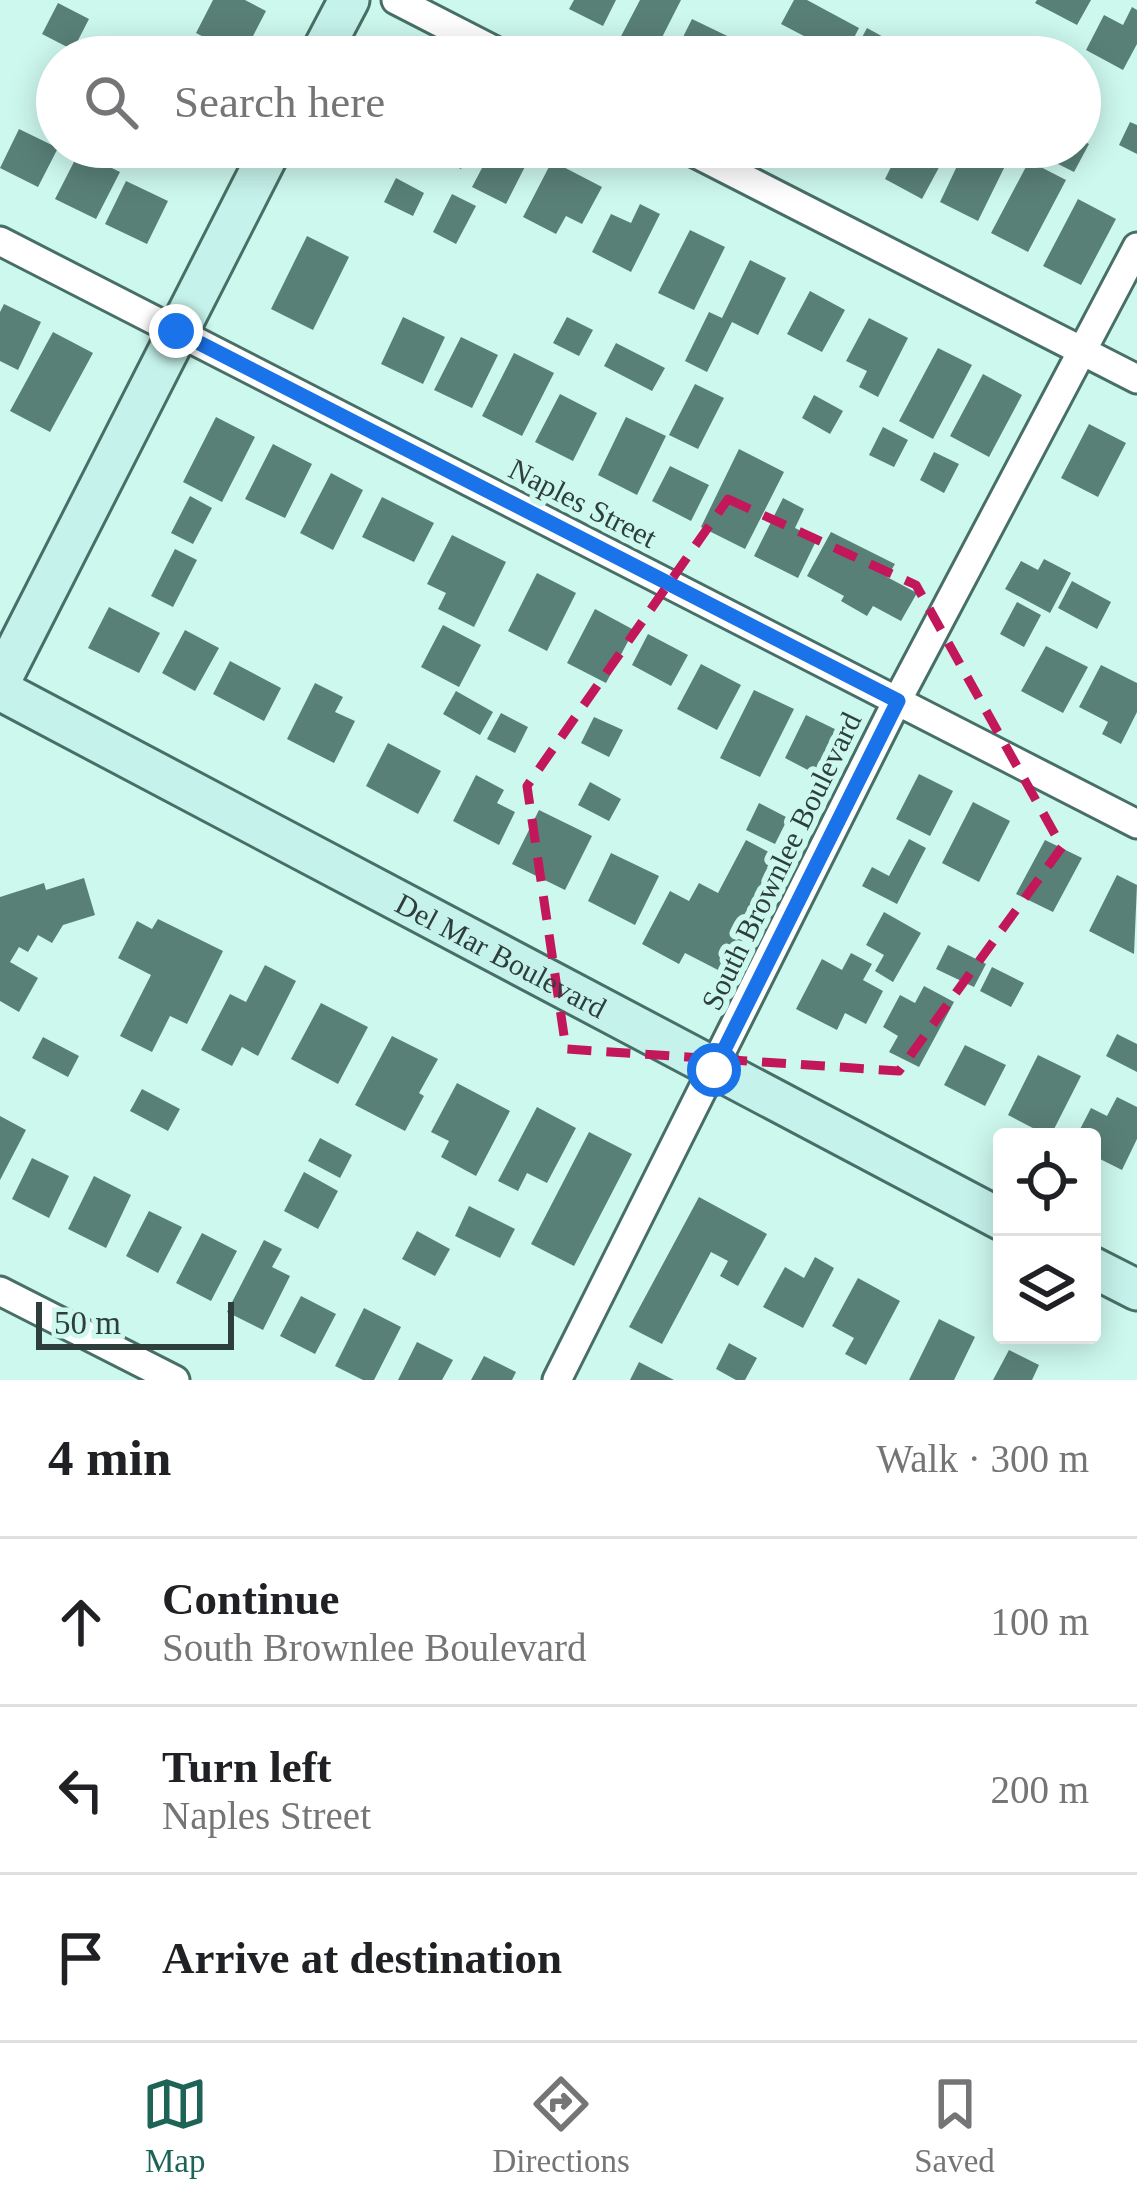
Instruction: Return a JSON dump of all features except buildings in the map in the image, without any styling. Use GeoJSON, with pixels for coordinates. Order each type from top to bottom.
{"type":"FeatureCollection","features":[{"type":"Feature","properties":{"kind":"street"},"geometry":{"type":"LineString","coordinates":[[330,36],[349,0]]}},
{"type":"Feature","properties":{"kind":"street"},"geometry":{"type":"LineString","coordinates":[[396,0],[466,36]]}},
{"type":"Feature","properties":{"kind":"street"},"geometry":{"type":"LineString","coordinates":[[0,686],[261,168]]}},
{"type":"Feature","properties":{"kind":"street"},"geometry":{"type":"LineString","coordinates":[[724,168],[1137,379]]}},
{"type":"Feature","properties":{"kind":"street","name":"Naples Street"},"geometry":{"type":"LineString","coordinates":[[0,241],[1137,824]]}},
{"type":"Feature","properties":{"kind":"street","name":"South Brownlee Boulevard"},"geometry":{"type":"LineString","coordinates":[[557,1380],[898,701],[1137,247]]}},
{"type":"Feature","properties":{"kind":"street","name":"Del Mar Boulevard"},"geometry":{"type":"LineString","coordinates":[[0,686],[993,1215]]}},
{"type":"Feature","properties":{"kind":"street"},"geometry":{"type":"LineString","coordinates":[[1101,1272],[1137,1290]]}},
{"type":"Feature","properties":{"kind":"street"},"geometry":{"type":"LineString","coordinates":[[0,1291],[175,1380]]}},
{"type":"Feature","properties":{"kind":"highlighted area"},"geometry":{"type":"Polygon","coordinates":[[[728,499],[916,585],[1062,847],[899,1071],[566,1049],[527,786],[728,499]]]}},
{"type":"Feature","properties":{"kind":"route"},"geometry":{"type":"LineString","coordinates":[[176,331],[898,701],[714,1070]]}}]}
